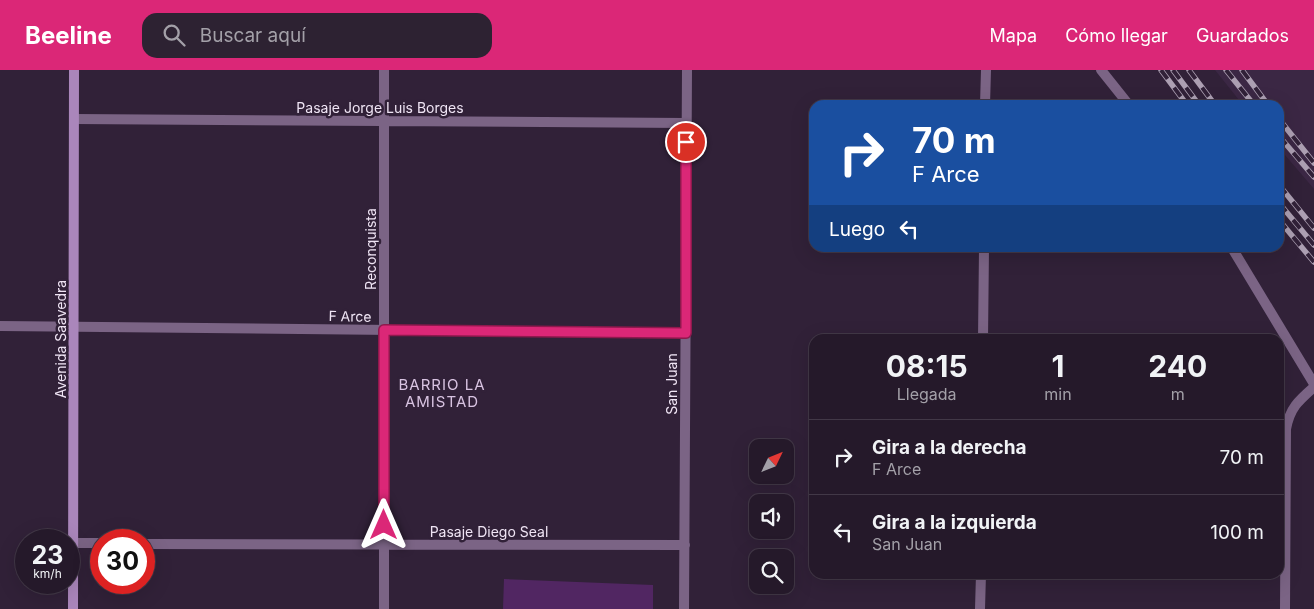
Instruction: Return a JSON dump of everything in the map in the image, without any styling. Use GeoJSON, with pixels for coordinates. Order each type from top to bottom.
{"type":"FeatureCollection","features":[{"type":"Feature","properties":{"kind":"street","name":"Avenida Saavedra"},"geometry":{"type":"LineString","coordinates":[[74,70],[74,529]]}},
{"type":"Feature","properties":{"kind":"street","name":"Reconquista"},"geometry":{"type":"LineString","coordinates":[[384,70],[384,609]]}},
{"type":"Feature","properties":{"kind":"street","name":"San Juan"},"geometry":{"type":"LineString","coordinates":[[684,609],[686,70]]}},
{"type":"Feature","properties":{"kind":"street"},"geometry":{"type":"LineString","coordinates":[[985,100],[986,70]]}},
{"type":"Feature","properties":{"kind":"street"},"geometry":{"type":"LineString","coordinates":[[1101,70],[1124,100]]}},
{"type":"Feature","properties":{"kind":"street","name":"Pasaje Jorge Luis Borges"},"geometry":{"type":"LineString","coordinates":[[74,119],[686,123]]}},
{"type":"Feature","properties":{"kind":"street"},"geometry":{"type":"LineString","coordinates":[[983,334],[984,252]]}},
{"type":"Feature","properties":{"kind":"street"},"geometry":{"type":"LineString","coordinates":[[1234,252],[1283,334]]}},
{"type":"Feature","properties":{"kind":"street","name":"F Arce"},"geometry":{"type":"LineString","coordinates":[[0,326],[686,333]]}},
{"type":"Feature","properties":{"kind":"street"},"geometry":{"type":"LineString","coordinates":[[1284,335],[1314,385],[1288,414],[1286,429],[1285,609]]}},
{"type":"Feature","properties":{"kind":"street","name":"Pasaje Diego Seal"},"geometry":{"type":"LineString","coordinates":[[155,544],[684,545]]}},
{"type":"Feature","properties":{"kind":"street"},"geometry":{"type":"LineString","coordinates":[[980,609],[981,579]]}},
{"type":"Feature","properties":{"kind":"street","name":"Avenida Saavedra"},"geometry":{"type":"LineString","coordinates":[[73,594],[73,609]]}},
{"type":"Feature","properties":{"kind":"shaded area"},"geometry":{"type":"Polygon","coordinates":[[[1215,70],[1314,70],[1314,189],[1284,154],[1284,100],[1239,100],[1215,70]]]}},
{"type":"Feature","properties":{"kind":"shaded area"},"geometry":{"type":"Polygon","coordinates":[[[504,579],[653,585],[653,609],[503,609],[504,579]]]}},
{"type":"Feature","properties":{"kind":"railway"},"geometry":{"type":"LineString","coordinates":[[1161,70],[1183,100]]}},
{"type":"Feature","properties":{"kind":"railway"},"geometry":{"type":"LineString","coordinates":[[1173,70],[1195,100]]}},
{"type":"Feature","properties":{"kind":"railway"},"geometry":{"type":"LineString","coordinates":[[1189,70],[1211,100]]}},
{"type":"Feature","properties":{"kind":"railway"},"geometry":{"type":"LineString","coordinates":[[1226,70],[1250,100]]}},
{"type":"Feature","properties":{"kind":"railway"},"geometry":{"type":"LineString","coordinates":[[1242,70],[1264,100]]}},
{"type":"Feature","properties":{"kind":"railway"},"geometry":{"type":"LineString","coordinates":[[1284,125],[1314,163]]}},
{"type":"Feature","properties":{"kind":"railway"},"geometry":{"type":"LineString","coordinates":[[1284,142],[1314,177]]}},
{"type":"Feature","properties":{"kind":"railway"},"geometry":{"type":"LineString","coordinates":[[1284,191],[1314,228]]}},
{"type":"Feature","properties":{"kind":"railway"},"geometry":{"type":"LineString","coordinates":[[1284,209],[1314,245]]}},
{"type":"Feature","properties":{"kind":"railway"},"geometry":{"type":"LineString","coordinates":[[1284,226],[1314,262]]}},
{"type":"Feature","properties":{"kind":"district","name":"BARRIO LA AMISTAD"},"geometry":{"type":"Point","coordinates":[442,392]}},
{"type":"Feature","properties":{"kind":"route"},"geometry":{"type":"LineString","coordinates":[[384,525],[384,330],[686,333],[686,142]]}}]}
